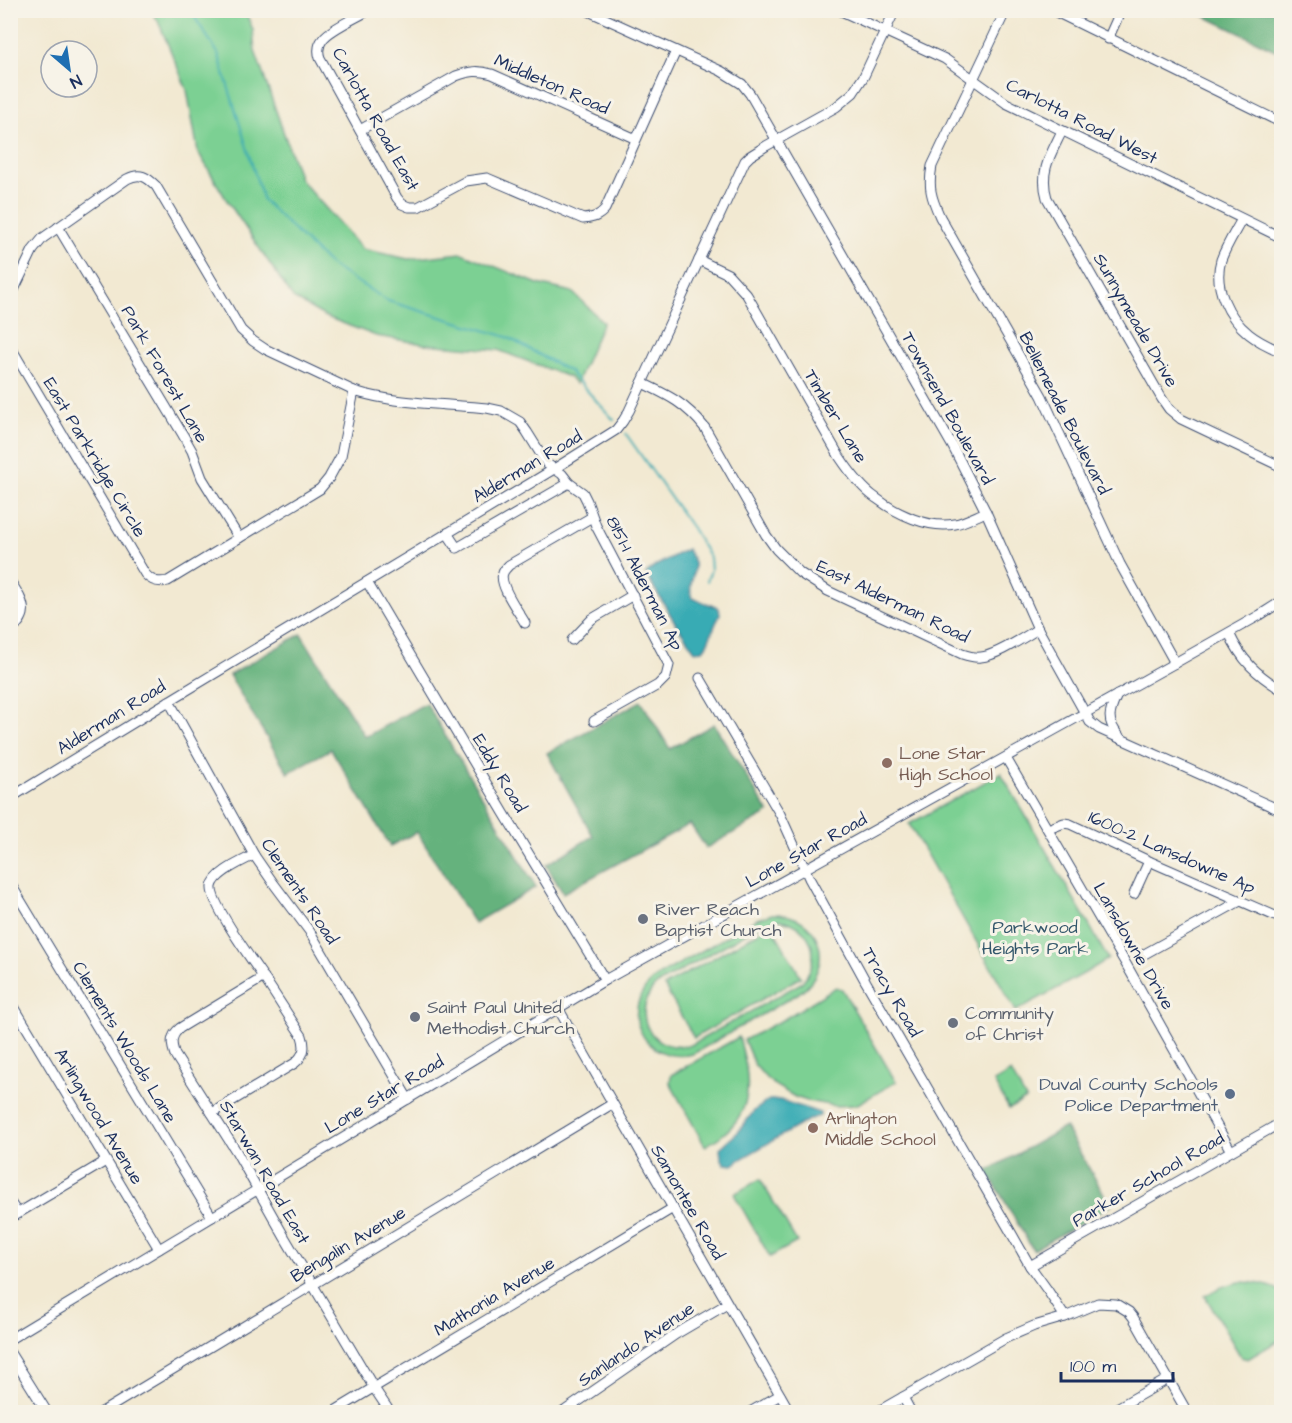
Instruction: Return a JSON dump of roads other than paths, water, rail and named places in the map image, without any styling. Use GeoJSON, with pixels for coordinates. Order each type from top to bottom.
{"type":"FeatureCollection","features":[{"type":"Feature","properties":{"kind":"street","name":"Carlotta Road East"},"geometry":{"type":"LineString","coordinates":[[369,10],[329,33],[323,38],[318,52],[402,204],[418,207],[466,181],[487,178],[583,219],[593,218],[599,216],[605,209],[636,139]]}},
{"type":"Feature","properties":{"kind":"street","name":"Townsend Boulevard"},"geometry":{"type":"LineString","coordinates":[[586,10],[721,71],[742,84],[758,105],[953,447],[986,512],[1038,629],[1090,722],[1099,729],[1281,811]]}},
{"type":"Feature","properties":{"kind":"street","name":"Carlotta Road West"},"geometry":{"type":"LineString","coordinates":[[839,10],[945,59],[1006,103],[1281,238]]}},
{"type":"Feature","properties":{"kind":"street","name":"Alderman Road"},"geometry":{"type":"LineString","coordinates":[[10,798],[616,430],[629,411],[745,161],[836,106],[853,93],[864,76],[895,10]]}},
{"type":"Feature","properties":{"kind":"street"},"geometry":{"type":"LineString","coordinates":[[973,80],[1006,10]]}},
{"type":"Feature","properties":{"kind":"street"},"geometry":{"type":"LineString","coordinates":[[1052,10],[1281,123]]}},
{"type":"Feature","properties":{"kind":"street"},"geometry":{"type":"LineString","coordinates":[[1108,39],[1121,10]]}},
{"type":"Feature","properties":{"kind":"street"},"geometry":{"type":"LineString","coordinates":[[636,139],[676,51]]}},
{"type":"Feature","properties":{"kind":"street","name":"Middleton Road"},"geometry":{"type":"LineString","coordinates":[[360,130],[456,76],[471,71],[482,71],[636,139]]}},
{"type":"Feature","properties":{"kind":"street","name":"Bellemeade Boulevard"},"geometry":{"type":"LineString","coordinates":[[973,80],[932,166],[929,189],[933,201],[1042,396],[1120,564],[1175,663]]}},
{"type":"Feature","properties":{"kind":"street","name":"Sunnymeade Drive"},"geometry":{"type":"LineString","coordinates":[[1062,131],[1044,175],[1047,198],[1169,409],[1181,419],[1281,467]]}},
{"type":"Feature","properties":{"kind":"street","name":"8151-1 Alderman Ap"},"geometry":{"type":"LineString","coordinates":[[58,227],[127,179],[139,175],[147,178],[156,186],[242,330],[265,349],[354,391],[385,399],[487,408],[501,411],[520,422],[547,465],[583,493],[592,517],[669,665],[668,673],[658,685],[594,721]]}},
{"type":"Feature","properties":{"kind":"street"},"geometry":{"type":"LineString","coordinates":[[1242,219],[1221,260],[1220,291],[1238,323],[1262,343],[1281,352]]}},
{"type":"Feature","properties":{"kind":"street"},"geometry":{"type":"LineString","coordinates":[[10,298],[33,250],[43,238],[58,227]]}},
{"type":"Feature","properties":{"kind":"street","name":"Park Forest Lane"},"geometry":{"type":"LineString","coordinates":[[58,227],[183,435],[202,478],[239,538]]}},
{"type":"Feature","properties":{"kind":"street","name":"Timber Lane"},"geometry":{"type":"LineString","coordinates":[[699,260],[728,274],[747,295],[839,456],[848,470],[875,498],[910,518],[940,525],[955,524],[986,512]]}},
{"type":"Feature","properties":{"kind":"street","name":"East Parkridge Circle"},"geometry":{"type":"LineString","coordinates":[[10,346],[149,579],[160,583],[168,581],[239,538]]}},
{"type":"Feature","properties":{"kind":"street","name":"East Alderman Road"},"geometry":{"type":"LineString","coordinates":[[642,383],[668,395],[696,416],[771,542],[787,561],[814,583],[971,657],[991,655],[1038,629]]}},
{"type":"Feature","properties":{"kind":"street"},"geometry":{"type":"LineString","coordinates":[[239,538],[310,496],[329,478],[341,456],[354,391]]}},
{"type":"Feature","properties":{"kind":"street"},"geometry":{"type":"LineString","coordinates":[[447,533],[457,548],[567,481]]}},
{"type":"Feature","properties":{"kind":"street"},"geometry":{"type":"LineString","coordinates":[[525,623],[502,584],[504,570],[592,517]]}},
{"type":"Feature","properties":{"kind":"street"},"geometry":{"type":"LineString","coordinates":[[10,581],[20,596],[24,612],[21,621],[10,630]]}},
{"type":"Feature","properties":{"kind":"street","name":"Eddy Road"},"geometry":{"type":"LineString","coordinates":[[368,582],[605,980]]}},
{"type":"Feature","properties":{"kind":"street"},"geometry":{"type":"LineString","coordinates":[[572,640],[592,619],[633,595]]}},
{"type":"Feature","properties":{"kind":"street","name":"Lone Star Road"},"geometry":{"type":"LineString","coordinates":[[10,1339],[605,980],[1229,633],[1281,601]]}},
{"type":"Feature","properties":{"kind":"street"},"geometry":{"type":"LineString","coordinates":[[1229,633],[1247,662],[1257,673],[1281,690]]}},
{"type":"Feature","properties":{"kind":"street","name":"Tracy Road"},"geometry":{"type":"LineString","coordinates":[[700,678],[780,814],[805,869],[866,982],[1030,1266],[1065,1317]]}},
{"type":"Feature","properties":{"kind":"street"},"geometry":{"type":"LineString","coordinates":[[1117,695],[1110,717],[1113,728],[1123,740]]}},
{"type":"Feature","properties":{"kind":"street","name":"Clements Road"},"geometry":{"type":"LineString","coordinates":[[169,700],[255,855],[310,932],[408,1099]]}},
{"type":"Feature","properties":{"kind":"street","name":"Lansdowne Drive"},"geometry":{"type":"LineString","coordinates":[[1006,758],[1231,1151]]}},
{"type":"Feature","properties":{"kind":"street","name":"1600-2 Lansdowne Ap"},"geometry":{"type":"LineString","coordinates":[[1048,829],[1064,823],[1071,824],[1281,919]]}},
{"type":"Feature","properties":{"kind":"street"},"geometry":{"type":"LineString","coordinates":[[212,1113],[295,1063],[304,1050],[302,1036],[239,941],[213,895],[212,887],[222,873],[255,855]]}},
{"type":"Feature","properties":{"kind":"street"},"geometry":{"type":"LineString","coordinates":[[1134,894],[1149,861]]}},
{"type":"Feature","properties":{"kind":"street","name":"Clements Woods Lane"},"geometry":{"type":"LineString","coordinates":[[10,883],[212,1217]]}},
{"type":"Feature","properties":{"kind":"street"},"geometry":{"type":"LineString","coordinates":[[1139,957],[1240,900]]}},
{"type":"Feature","properties":{"kind":"street","name":"Starwan Road East"},"geometry":{"type":"LineString","coordinates":[[264,977],[180,1028],[172,1038],[172,1047],[175,1056],[258,1189],[390,1413]]}},
{"type":"Feature","properties":{"kind":"street","name":"Arlingwood Avenue"},"geometry":{"type":"LineString","coordinates":[[10,1000],[159,1249]]}},
{"type":"Feature","properties":{"kind":"street","name":"Samontee Road"},"geometry":{"type":"LineString","coordinates":[[558,1008],[790,1413]]}},
{"type":"Feature","properties":{"kind":"street","name":"Bengalin Avenue"},"geometry":{"type":"LineString","coordinates":[[102,1413],[612,1104]]}},
{"type":"Feature","properties":{"kind":"street","name":"Parker School Road"},"geometry":{"type":"LineString","coordinates":[[1030,1266],[1281,1122]]}},
{"type":"Feature","properties":{"kind":"street"},"geometry":{"type":"LineString","coordinates":[[10,1202],[14,1216],[106,1161]]}},
{"type":"Feature","properties":{"kind":"street","name":"Mathonia Avenue"},"geometry":{"type":"LineString","coordinates":[[333,1413],[673,1208]]}},
{"type":"Feature","properties":{"kind":"street"},"geometry":{"type":"LineString","coordinates":[[877,1413],[1020,1331],[1065,1317],[1092,1305],[1106,1303],[1116,1304],[1133,1317],[1187,1413]]}},
{"type":"Feature","properties":{"kind":"street","name":"Sanlando Avenue"},"geometry":{"type":"LineString","coordinates":[[563,1413],[676,1334],[727,1304]]}},
{"type":"Feature","properties":{"kind":"street"},"geometry":{"type":"LineString","coordinates":[[10,1353],[47,1413]]}},
{"type":"Feature","properties":{"kind":"street"},"geometry":{"type":"LineString","coordinates":[[1110,1413],[1168,1379]]}},
{"type":"Feature","properties":{"kind":"street"},"geometry":{"type":"LineString","coordinates":[[750,1413],[780,1395]]}},
{"type":"Feature","properties":{"kind":"street"},"geometry":{"type":"LineString","coordinates":[[903,1397],[911,1413]]}},
{"type":"Feature","properties":{"kind":"water"},"geometry":{"type":"Polygon","coordinates":[[[687,549],[694,563],[690,589],[692,598],[719,608],[720,614],[706,646],[703,650],[695,651],[646,573],[687,549]]]}},
{"type":"Feature","properties":{"kind":"water"},"geometry":{"type":"Polygon","coordinates":[[[769,1100],[780,1100],[820,1113],[820,1116],[810,1119],[733,1165],[725,1164],[721,1158],[720,1148],[738,1132],[754,1111],[769,1100]]]}},
{"type":"Feature","properties":{"kind":"waterway"},"geometry":{"type":"LineString","coordinates":[[190,10],[218,53],[263,200],[330,265],[388,301],[507,337],[569,371],[614,420]]}},
{"type":"Feature","properties":{"kind":"waterway"},"geometry":{"type":"LineString","coordinates":[[626,434],[692,528],[710,558],[711,570],[707,581]]}},
{"type":"Feature","properties":{"kind":"place","name":"Lone Star High School"},"geometry":{"type":"Point","coordinates":[887,763]}},
{"type":"Feature","properties":{"kind":"place","name":"River Reach Baptist Church"},"geometry":{"type":"Point","coordinates":[643,919]}},
{"type":"Feature","properties":{"kind":"place","name":"Saint Paul United Methodist Church"},"geometry":{"type":"Point","coordinates":[415,1017]}},
{"type":"Feature","properties":{"kind":"place","name":"Community of Christ"},"geometry":{"type":"Point","coordinates":[953,1023]}},
{"type":"Feature","properties":{"kind":"place","name":"Duval County Schools Police Department"},"geometry":{"type":"Point","coordinates":[1230,1094]}},
{"type":"Feature","properties":{"kind":"place","name":"Arlington Middle School"},"geometry":{"type":"Point","coordinates":[813,1128]}},
{"type":"Feature","properties":{"kind":"park label","name":"Parkwood Heights Park"},"geometry":{"type":"Point","coordinates":[1035,937]}}]}
